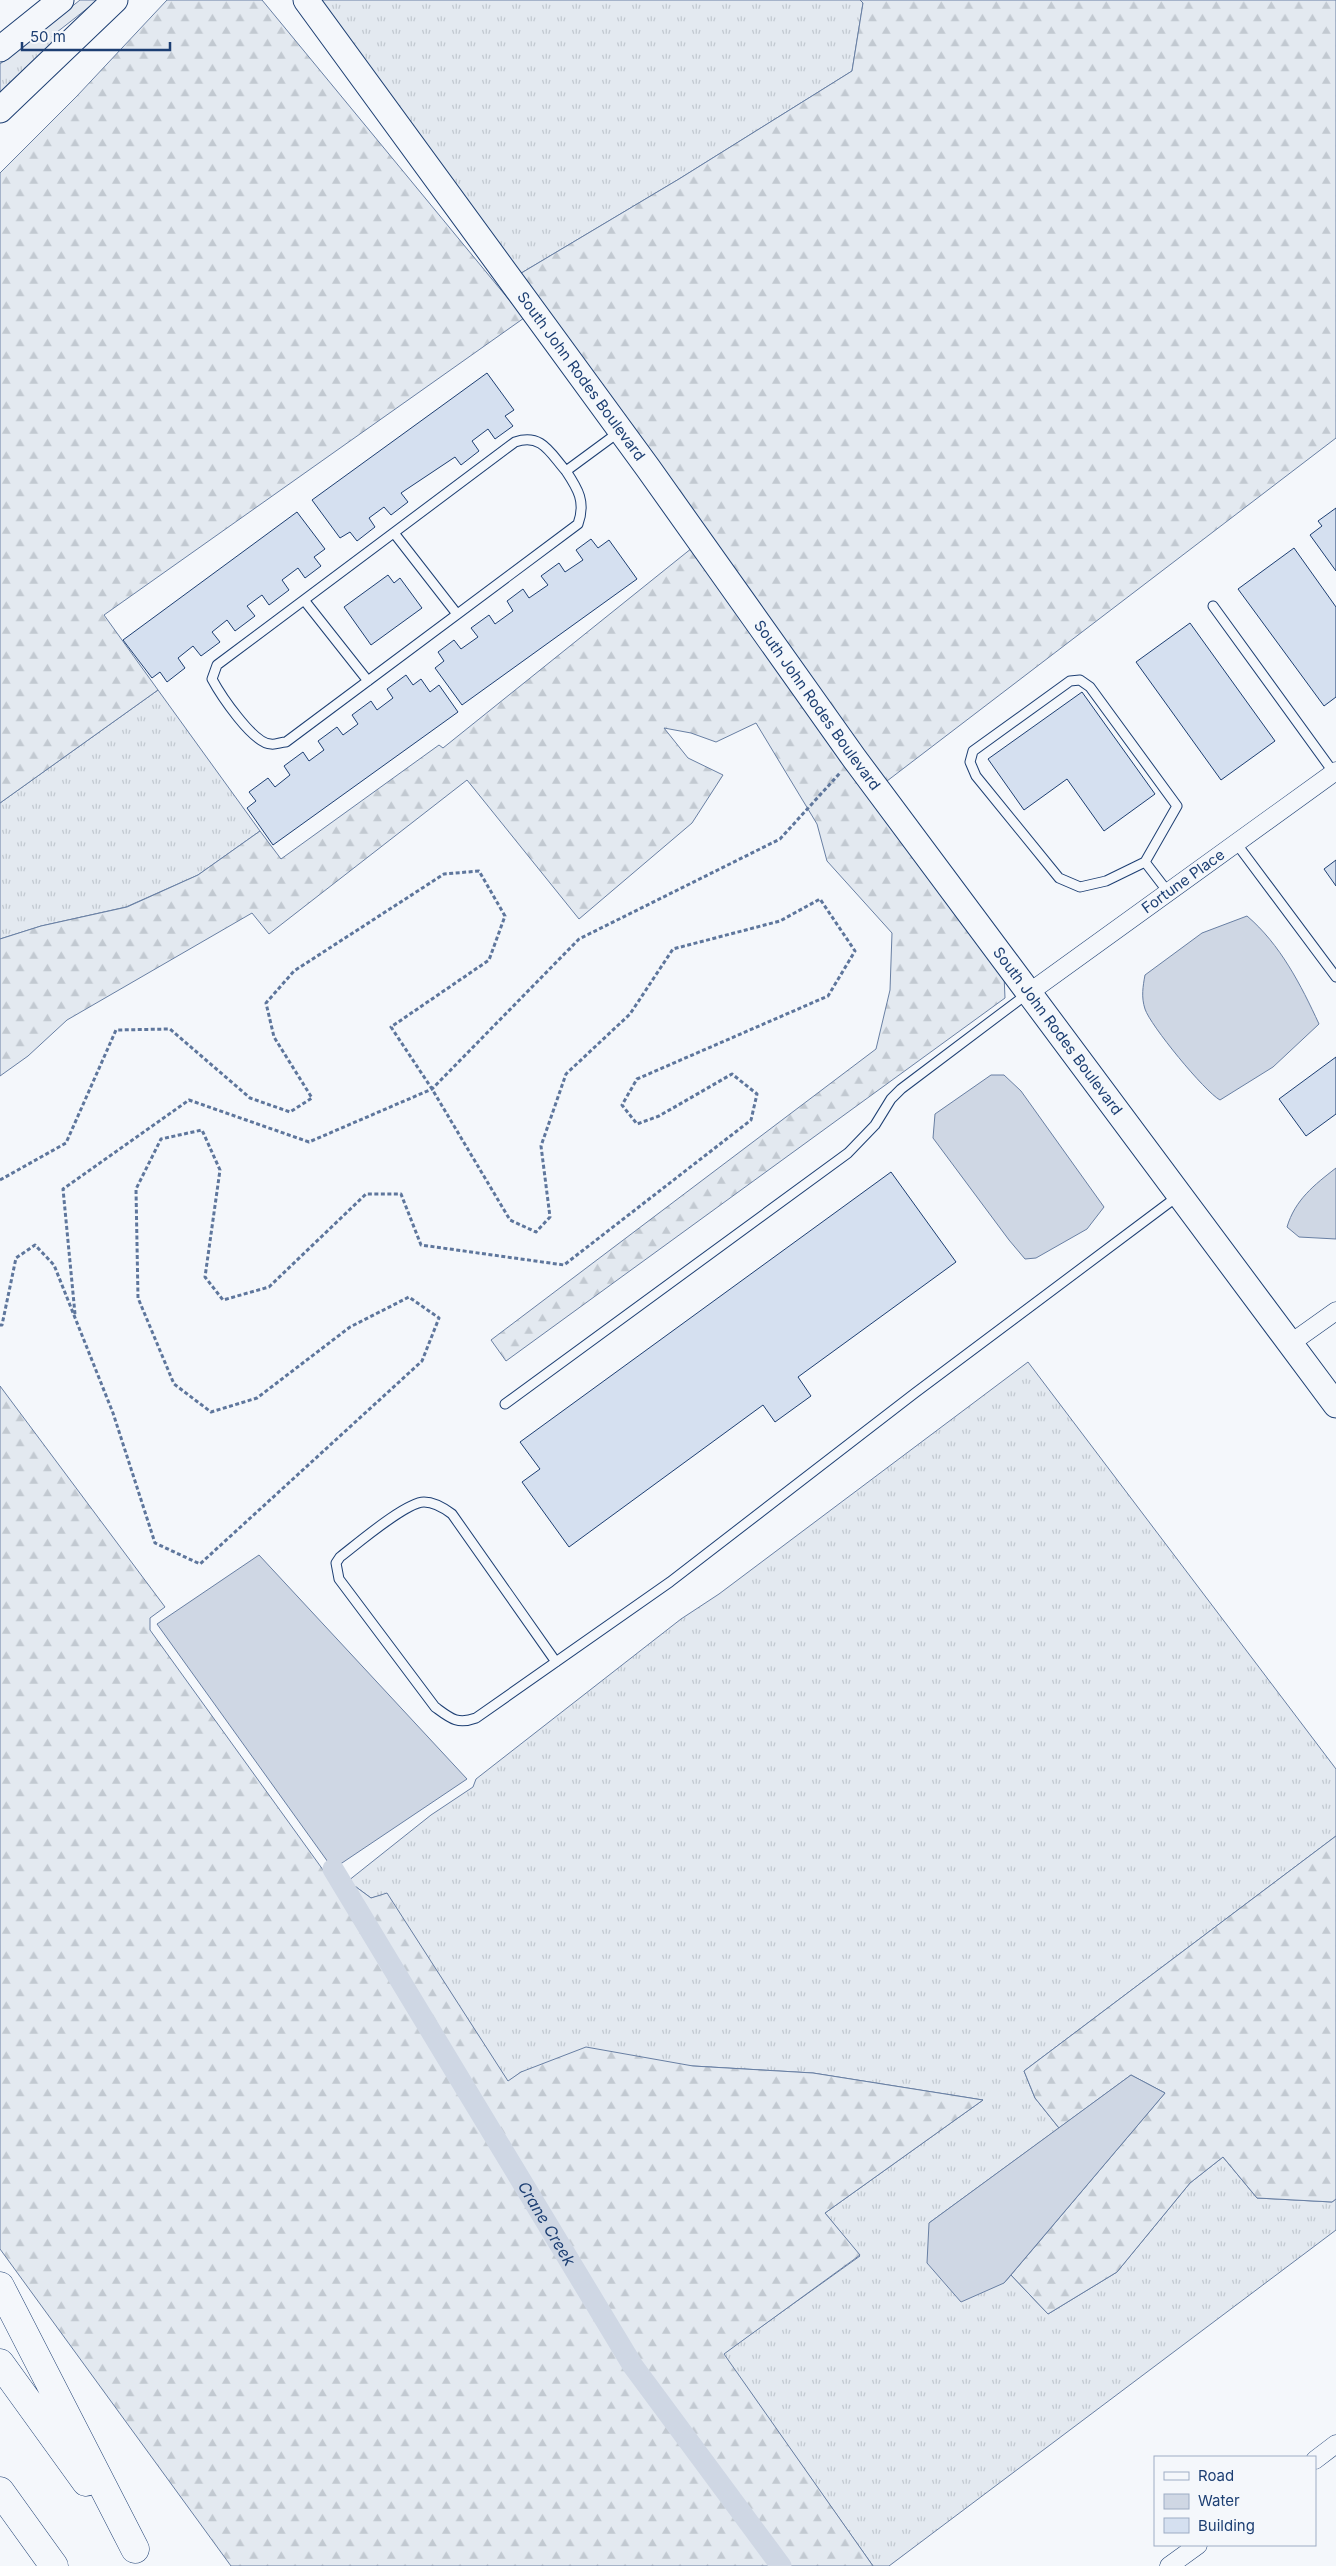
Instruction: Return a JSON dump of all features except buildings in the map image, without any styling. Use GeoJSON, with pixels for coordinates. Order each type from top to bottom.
{"type":"FeatureCollection","features":[{"type":"Feature","properties":{"kind":"highway"},"geometry":{"type":"LineString","coordinates":[[0,2286],[141,2558]]}},
{"type":"Feature","properties":{"kind":"highway"},"geometry":{"type":"LineString","coordinates":[[0,2363],[141,2558]]}},
{"type":"Feature","properties":{"kind":"highway"},"geometry":{"type":"LineString","coordinates":[[0,2491],[54,2566]]}},
{"type":"Feature","properties":{"kind":"main road"},"geometry":{"type":"LineString","coordinates":[[0,49],[61,0]]}},
{"type":"Feature","properties":{"kind":"main road"},"geometry":{"type":"LineString","coordinates":[[0,110],[115,0]]}},
{"type":"Feature","properties":{"kind":"main road","name":"South John Rodes Boulevard"},"geometry":{"type":"LineString","coordinates":[[306,0],[648,468],[854,758],[1181,1195],[1336,1406]]}},
{"type":"Feature","properties":{"kind":"street","name":"Fortune Place"},"geometry":{"type":"LineString","coordinates":[[1030,992],[1335,772]]}},
{"type":"Feature","properties":{"kind":"street"},"geometry":{"type":"LineString","coordinates":[[1291,1343],[1336,1311]]}},
{"type":"Feature","properties":{"kind":"street"},"geometry":{"type":"LineString","coordinates":[[1316,2459],[1336,2444]]}},
{"type":"Feature","properties":{"kind":"street"},"geometry":{"type":"LineString","coordinates":[[1169,2566],[1197,2546]]}},
{"type":"Feature","properties":{"kind":"lane"},"geometry":{"type":"LineString","coordinates":[[566,471],[620,432]]}},
{"type":"Feature","properties":{"kind":"lane"},"geometry":{"type":"LineString","coordinates":[[527,438],[540,441],[566,471],[578,489],[582,503],[578,524],[286,742],[270,745],[256,738],[218,692],[212,679],[218,665],[515,442],[527,438]]}},
{"type":"Feature","properties":{"kind":"lane"},"geometry":{"type":"LineString","coordinates":[[394,533],[457,614]]}},
{"type":"Feature","properties":{"kind":"lane"},"geometry":{"type":"LineString","coordinates":[[304,600],[368,681]]}},
{"type":"Feature","properties":{"kind":"lane"},"geometry":{"type":"LineString","coordinates":[[1212,606],[1335,772]]}},
{"type":"Feature","properties":{"kind":"lane"},"geometry":{"type":"LineString","coordinates":[[1080,680],[1090,686],[1177,806],[1145,862],[1106,881],[1080,886],[1060,878],[976,776],[970,762],[974,751],[1070,681],[1080,680]]}},
{"type":"Feature","properties":{"kind":"lane"},"geometry":{"type":"LineString","coordinates":[[1236,843],[1336,977]]}},
{"type":"Feature","properties":{"kind":"lane"},"geometry":{"type":"LineString","coordinates":[[1145,862],[1168,892]]}},
{"type":"Feature","properties":{"kind":"lane"},"geometry":{"type":"LineString","coordinates":[[505,1404],[848,1152],[875,1125],[891,1099],[901,1089],[1030,992]]}},
{"type":"Feature","properties":{"kind":"lane"},"geometry":{"type":"LineString","coordinates":[[556,1662],[452,1514],[439,1505],[424,1502],[406,1509],[340,1556],[336,1563],[339,1578],[435,1707],[451,1718],[464,1722],[476,1718],[556,1662],[670,1582],[915,1393],[1181,1195]]}},
{"type":"Feature","properties":{"kind":"path"},"geometry":{"type":"LineString","coordinates":[[75,1319],[64,1189],[189,1100],[309,1142],[432,1089],[579,939],[780,839],[854,758]]}},
{"type":"Feature","properties":{"kind":"path"},"geometry":{"type":"LineString","coordinates":[[0,1180],[66,1143],[116,1030],[170,1029],[250,1098],[290,1112],[312,1098],[274,1037],[266,1003],[294,971],[444,874],[479,871],[505,916],[489,960],[391,1027],[432,1089],[510,1220],[536,1232],[550,1217],[541,1146],[566,1074],[630,1014],[673,949],[780,921],[820,899],[855,951],[828,996],[637,1079],[622,1105],[637,1124],[659,1116],[732,1074],[757,1094],[751,1120],[564,1265],[421,1245],[401,1194],[366,1194],[268,1287],[222,1300],[205,1277],[220,1170],[202,1130],[161,1139],[136,1190],[138,1298],[174,1384],[211,1412],[257,1398],[350,1327],[409,1297],[439,1318],[422,1361],[200,1564],[155,1544],[114,1412],[54,1265],[35,1245],[16,1258],[2,1325],[0,1324]]}},
{"type":"Feature","properties":{"kind":"green space"},"geometry":{"type":"Polygon","coordinates":[[[80,0],[98,0],[52,36],[55,41],[0,94],[0,64],[80,0]]]}},
{"type":"Feature","properties":{"kind":"green space"},"geometry":{"type":"Polygon","coordinates":[[[167,0],[262,0],[524,318],[104,615],[158,690],[0,803],[0,173],[77,96],[167,0]]]}},
{"type":"Feature","properties":{"kind":"green space"},"geometry":{"type":"Polygon","coordinates":[[[318,0],[860,0],[863,3],[852,71],[679,179],[518,275],[318,0]]]}},
{"type":"Feature","properties":{"kind":"green space"},"geometry":{"type":"Polygon","coordinates":[[[860,0],[1336,0],[1336,438],[887,781],[892,788],[890,789],[518,275],[679,179],[852,71],[863,3],[860,0]]]}},
{"type":"Feature","properties":{"kind":"green space"},"geometry":{"type":"Polygon","coordinates":[[[692,548],[1004,975],[1005,998],[506,1361],[491,1340],[876,1049],[890,990],[892,933],[827,861],[817,824],[756,723],[716,742],[691,733],[664,728],[688,758],[723,775],[692,823],[579,919],[467,780],[269,934],[252,913],[67,1020],[28,1056],[0,1076],[0,939],[41,926],[127,907],[198,875],[260,831],[281,859],[439,745],[443,748],[692,548]]]}},
{"type":"Feature","properties":{"kind":"green space"},"geometry":{"type":"Polygon","coordinates":[[[158,690],[260,831],[198,875],[126,907],[41,926],[0,939],[0,803],[158,690]]]}},
{"type":"Feature","properties":{"kind":"green space"},"geometry":{"type":"Polygon","coordinates":[[[1028,1362],[1336,1769],[1336,1836],[1024,2071],[1035,2098],[1059,2128],[929,2223],[1004,2283],[1011,2275],[1048,2314],[1117,2272],[1190,2183],[1223,2157],[1257,2198],[1332,2202],[1336,2199],[1336,2230],[889,2566],[873,2566],[723,2354],[860,2256],[825,2213],[983,2100],[813,2073],[693,2066],[521,2072],[508,2082],[387,1894],[371,1898],[348,1881],[431,1815],[473,1787],[476,1779],[681,1619],[719,1594],[1028,1362]]]}},
{"type":"Feature","properties":{"kind":"green space"},"geometry":{"type":"Polygon","coordinates":[[[0,1386],[165,1607],[150,1618],[150,1630],[326,1874],[333,1878],[343,1874],[348,1881],[371,1898],[387,1893],[508,2081],[521,2072],[586,2047],[693,2066],[813,2073],[983,2100],[825,2213],[860,2255],[724,2354],[873,2566],[231,2566],[0,2249],[0,1386]]]}},
{"type":"Feature","properties":{"kind":"green space"},"geometry":{"type":"Polygon","coordinates":[[[1336,1836],[1336,2199],[1332,2202],[1257,2198],[1223,2157],[1190,2183],[1117,2272],[1048,2314],[1011,2275],[1165,2093],[1131,2075],[1059,2128],[1035,2098],[1024,2071],[1336,1836]]]}},
{"type":"Feature","properties":{"kind":"water"},"geometry":{"type":"Polygon","coordinates":[[[1247,916],[1280,952],[1297,980],[1319,1024],[1273,1067],[1220,1100],[1191,1072],[1149,1017],[1143,1000],[1145,975],[1202,933],[1247,916]]]}},
{"type":"Feature","properties":{"kind":"water"},"geometry":{"type":"Polygon","coordinates":[[[991,1075],[1004,1075],[1021,1091],[1104,1207],[1087,1229],[1036,1258],[1025,1259],[933,1138],[935,1114],[991,1075]]]}},
{"type":"Feature","properties":{"kind":"water"},"geometry":{"type":"Polygon","coordinates":[[[1336,1168],[1336,1239],[1299,1237],[1287,1227],[1290,1217],[1306,1194],[1336,1168]]]}},
{"type":"Feature","properties":{"kind":"water"},"geometry":{"type":"Polygon","coordinates":[[[259,1555],[467,1779],[333,1869],[157,1624],[259,1555]]]}},
{"type":"Feature","properties":{"kind":"water"},"geometry":{"type":"Polygon","coordinates":[[[1131,2075],[1165,2093],[1004,2283],[961,2302],[927,2263],[929,2223],[1131,2075]]]}},
{"type":"Feature","properties":{"kind":"waterway","name":"Crane Creek"},"geometry":{"type":"LineString","coordinates":[[333,1869],[633,2366],[781,2566]]}}]}
